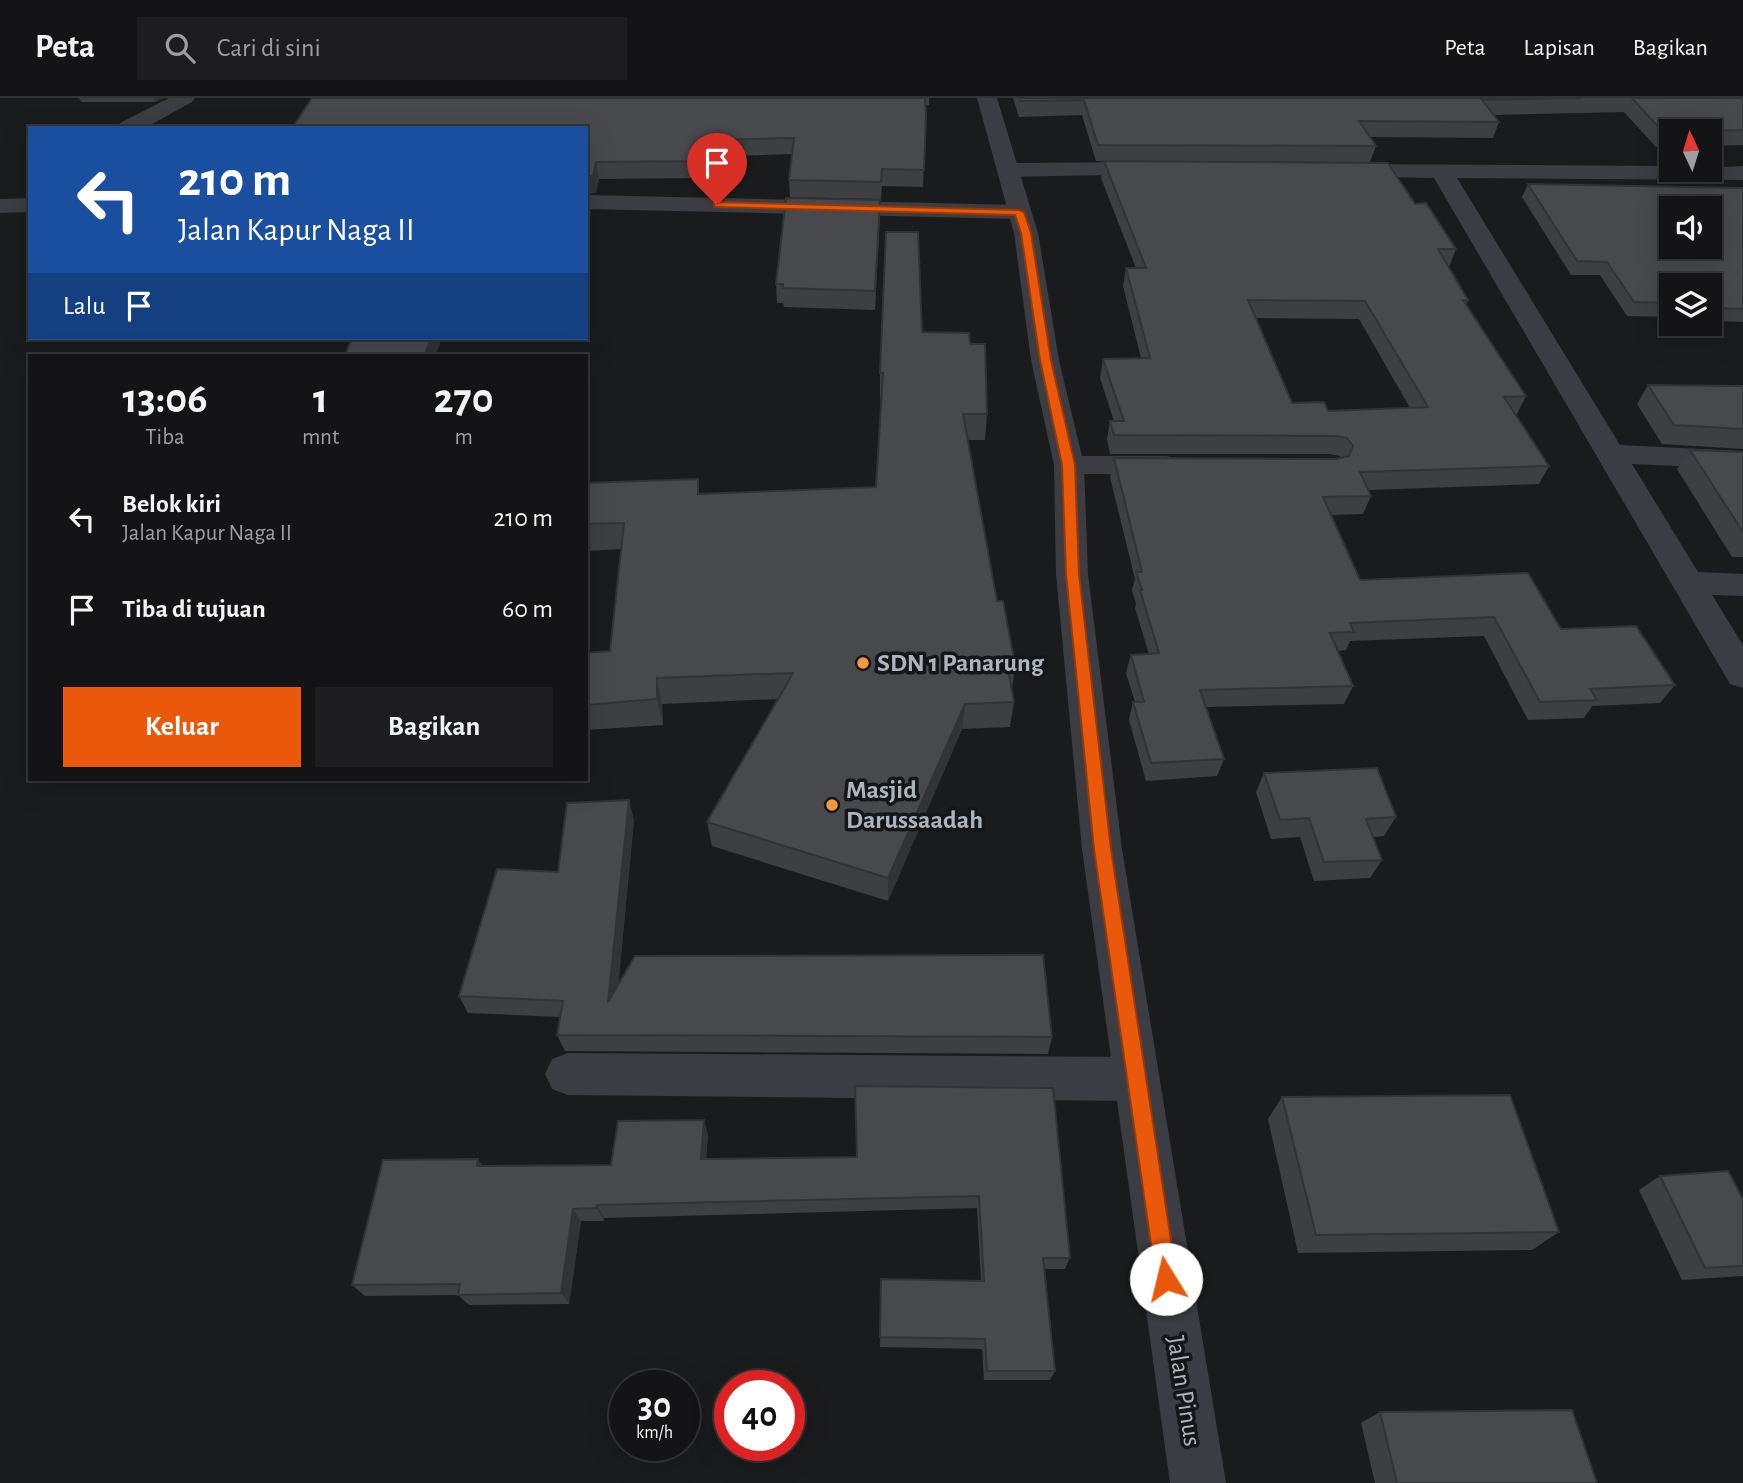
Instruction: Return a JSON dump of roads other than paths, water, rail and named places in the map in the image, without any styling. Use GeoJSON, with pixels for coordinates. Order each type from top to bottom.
{"type":"FeatureCollection","features":[{"type":"Feature","properties":{"kind":"street"},"geometry":{"type":"LineString","coordinates":[[132,126],[185,98]]}},
{"type":"Feature","properties":{"kind":"street","name":"Jalan Pinus"},"geometry":{"type":"LineString","coordinates":[[987,98],[1026,233],[1045,360],[1069,465],[1072,574],[1102,849],[1198,1483]]}},
{"type":"Feature","properties":{"kind":"street"},"geometry":{"type":"LineString","coordinates":[[1008,170],[1170,169]]}},
{"type":"Feature","properties":{"kind":"street"},"geometry":{"type":"LineString","coordinates":[[1319,171],[1743,173]]}},
{"type":"Feature","properties":{"kind":"street"},"geometry":{"type":"LineString","coordinates":[[1441,173],[1743,675]]}},
{"type":"Feature","properties":{"kind":"street"},"geometry":{"type":"LineString","coordinates":[[588,202],[1019,212]]}},
{"type":"Feature","properties":{"kind":"street"},"geometry":{"type":"LineString","coordinates":[[0,206],[28,204]]}},
{"type":"Feature","properties":{"kind":"street"},"geometry":{"type":"LineString","coordinates":[[1611,454],[1743,460]]}},
{"type":"Feature","properties":{"kind":"street"},"geometry":{"type":"LineString","coordinates":[[1069,465],[1192,466]]}},
{"type":"Feature","properties":{"kind":"street"},"geometry":{"type":"LineString","coordinates":[[1690,583],[1743,585]]}},
{"type":"Feature","properties":{"kind":"street"},"geometry":{"type":"LineString","coordinates":[[568,1073],[1135,1079]]}},
{"type":"Feature","properties":{"kind":"place","name":"SDN 1 Panarung"},"geometry":{"type":"Point","coordinates":[863,663]}},
{"type":"Feature","properties":{"kind":"place","name":"Masjid Darussaadah"},"geometry":{"type":"Point","coordinates":[832,805]}}]}
